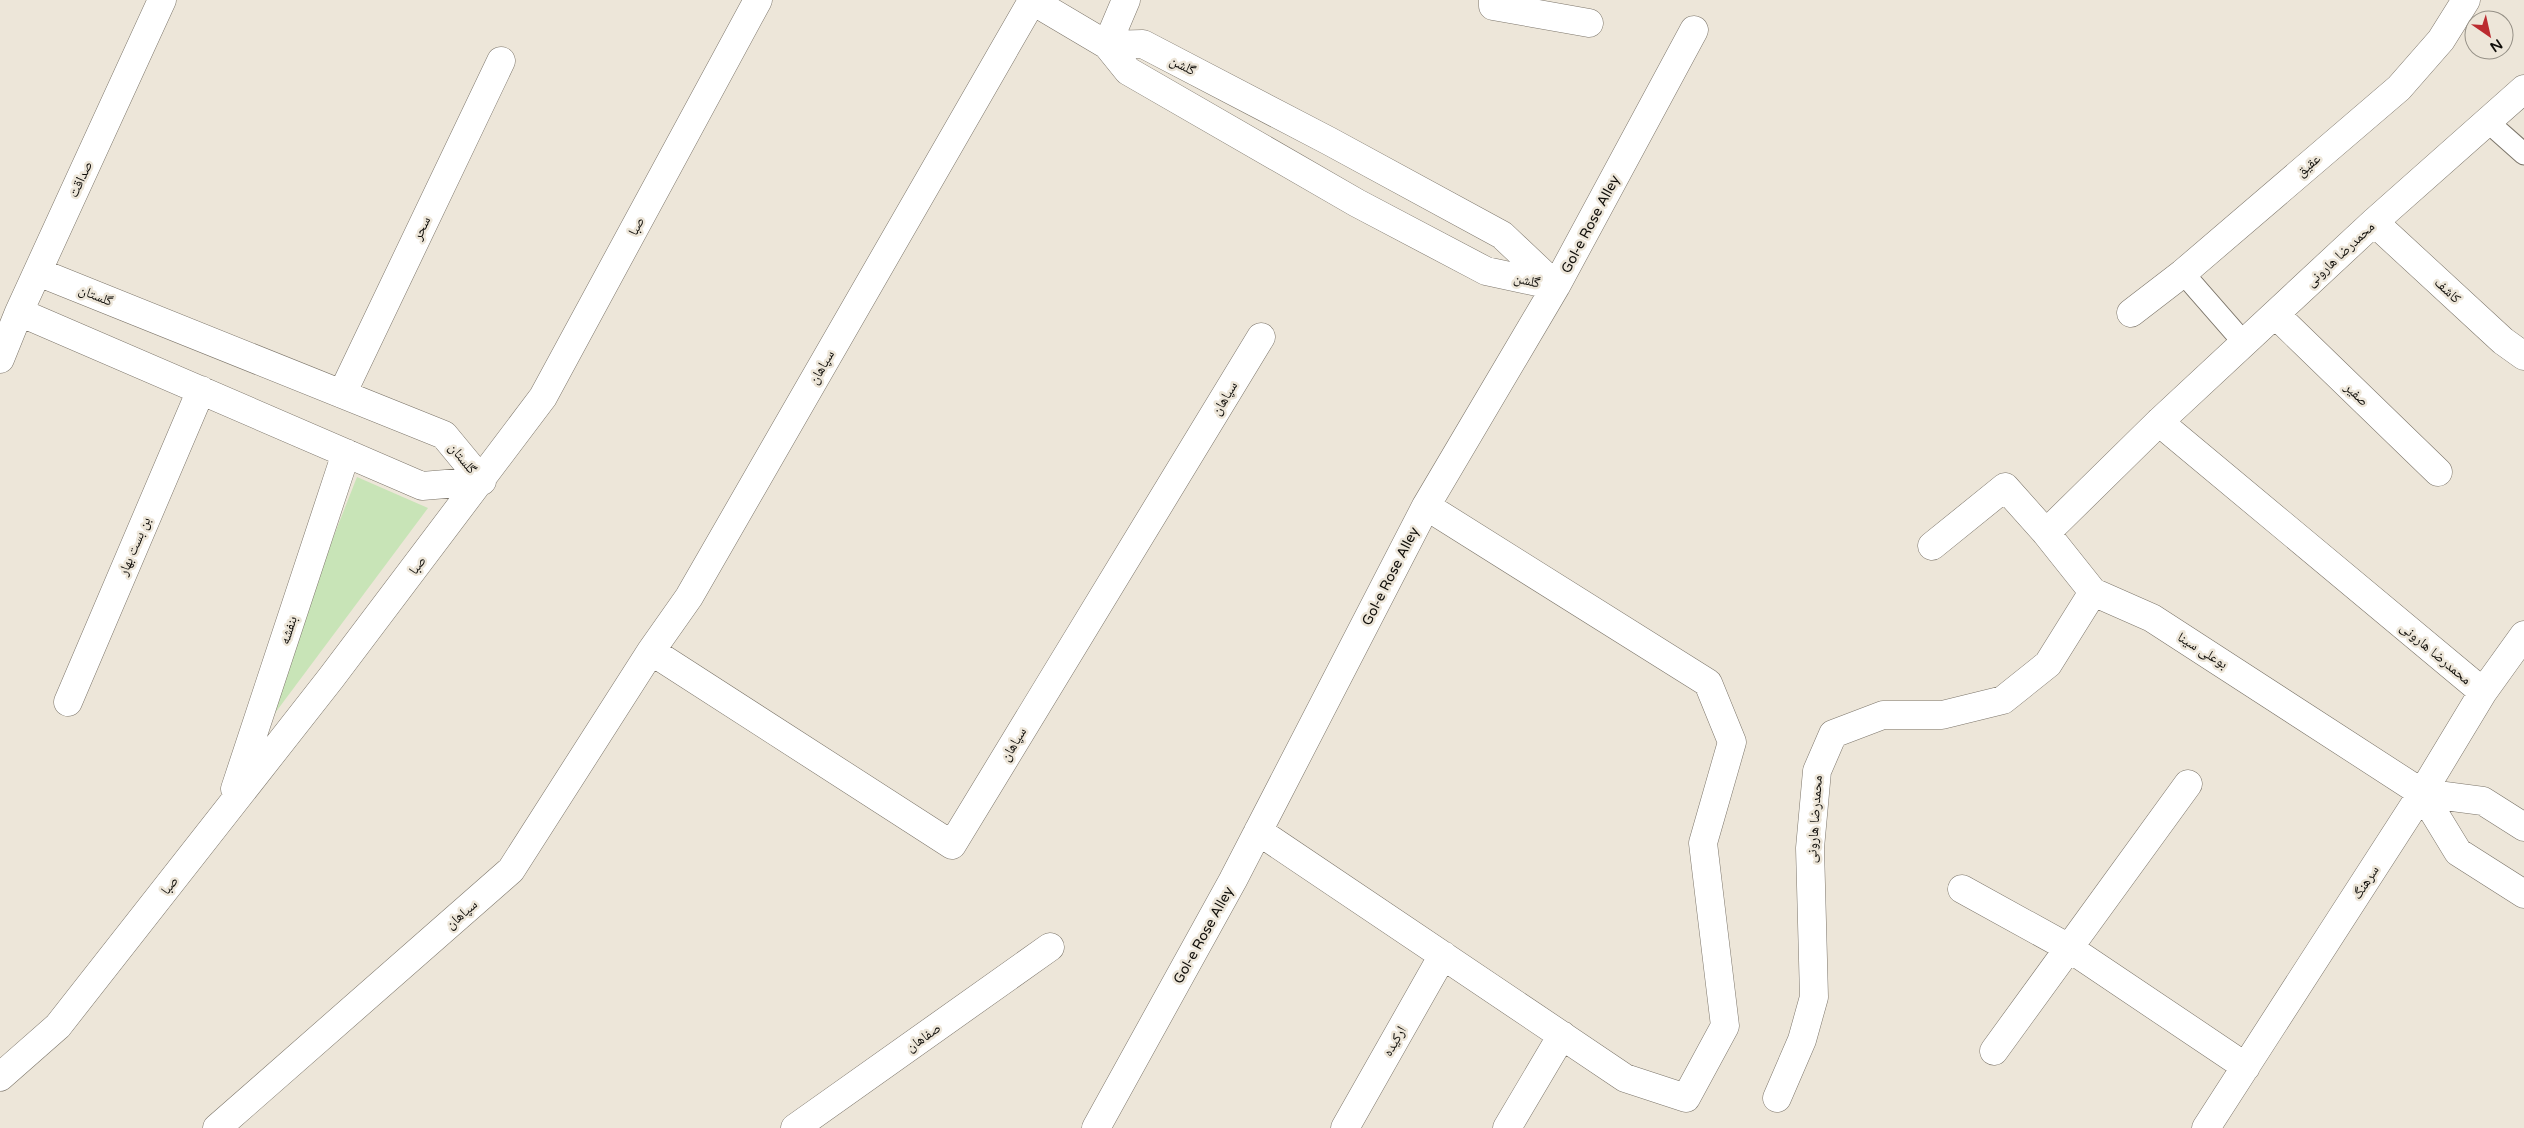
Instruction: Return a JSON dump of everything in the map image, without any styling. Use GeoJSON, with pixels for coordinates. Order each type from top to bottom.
{"type":"FeatureCollection","features":[{"type":"Feature","properties":{"kind":"street","name":"صداقت"},"geometry":{"type":"LineString","coordinates":[[0,359],[19,312],[162,0]]}},
{"type":"Feature","properties":{"kind":"street","name":"صبا"},"geometry":{"type":"LineString","coordinates":[[0,1077],[58,1026],[482,481],[543,397],[758,0]]}},
{"type":"Feature","properties":{"kind":"street","name":"گلشن"},"geometry":{"type":"LineString","coordinates":[[1031,0],[1107,45],[1128,70],[1357,203],[1486,271],[1556,286]]}},
{"type":"Feature","properties":{"kind":"street","name":"سپاهان"},"geometry":{"type":"LineString","coordinates":[[216,1128],[511,870],[651,651],[689,597],[1031,0]]}},
{"type":"Feature","properties":{"kind":"street"},"geometry":{"type":"LineString","coordinates":[[1107,45],[1126,0]]}},
{"type":"Feature","properties":{"kind":"street"},"geometry":{"type":"LineString","coordinates":[[1493,0],[1493,6],[1589,22]]}},
{"type":"Feature","properties":{"kind":"street","name":"عقیق"},"geometry":{"type":"LineString","coordinates":[[2131,313],[2183,273],[2399,88],[2441,40],[2466,0]]}},
{"type":"Feature","properties":{"kind":"street","name":"Gol-e Rose Alley"},"geometry":{"type":"LineString","coordinates":[[1096,1128],[1258,831],[1426,506],[1556,286],[1694,30]]}},
{"type":"Feature","properties":{"kind":"street","name":"گلشن"},"geometry":{"type":"LineString","coordinates":[[1107,45],[1143,44],[1337,145],[1502,235],[1556,286]]}},
{"type":"Feature","properties":{"kind":"street","name":"سحر"},"geometry":{"type":"LineString","coordinates":[[342,394],[500,61]]}},
{"type":"Feature","properties":{"kind":"street","name":"محمدرضا هارونی"},"geometry":{"type":"LineString","coordinates":[[2046,533],[2159,422],[2374,222],[2524,89]]}},
{"type":"Feature","properties":{"kind":"street","name":"کاشف"},"geometry":{"type":"LineString","coordinates":[[2374,222],[2503,341],[2524,356]]}},
{"type":"Feature","properties":{"kind":"street","name":"گلستان"},"geometry":{"type":"LineString","coordinates":[[38,272],[444,435],[482,481]]}},
{"type":"Feature","properties":{"kind":"street","name":"گلستان"},"geometry":{"type":"LineString","coordinates":[[19,312],[422,486],[482,481]]}},
{"type":"Feature","properties":{"kind":"street","name":"صفیر"},"geometry":{"type":"LineString","coordinates":[[2276,315],[2438,472]]}},
{"type":"Feature","properties":{"kind":"street","name":"سپاهان"},"geometry":{"type":"LineString","coordinates":[[651,651],[952,846],[1261,337]]}},
{"type":"Feature","properties":{"kind":"street","name":"بن بست بهار"},"geometry":{"type":"LineString","coordinates":[[68,702],[200,390]]}},
{"type":"Feature","properties":{"kind":"street","name":"محمدرضا هارونی"},"geometry":{"type":"LineString","coordinates":[[2159,422],[2483,692]]}},
{"type":"Feature","properties":{"kind":"street","name":"بنفشه"},"geometry":{"type":"LineString","coordinates":[[229,808],[346,453]]}},
{"type":"Feature","properties":{"kind":"street","name":"بوعلی سینا"},"geometry":{"type":"LineString","coordinates":[[1932,546],[2005,487],[2046,533],[2093,592],[2152,618],[2422,793],[2483,801],[2524,827]]}},
{"type":"Feature","properties":{"kind":"street"},"geometry":{"type":"LineString","coordinates":[[1258,831],[1625,1078],[1686,1098],[1725,1026],[1703,842],[1732,742],[1708,683],[1426,506]]}},
{"type":"Feature","properties":{"kind":"street","name":"محمدرضا هارونی"},"geometry":{"type":"LineString","coordinates":[[1777,1098],[1802,1040],[1814,997],[1810,848],[1817,771],[1833,734],[1883,715],[1942,715],[2003,700],[2048,664],[2093,592]]}},
{"type":"Feature","properties":{"kind":"street","name":"سرهنگ"},"geometry":{"type":"LineString","coordinates":[[2206,1128],[2422,793],[2483,692],[2524,635]]}},
{"type":"Feature","properties":{"kind":"street"},"geometry":{"type":"LineString","coordinates":[[1994,1051],[2188,784]]}},
{"type":"Feature","properties":{"kind":"street","name":"بوعلی سینا"},"geometry":{"type":"LineString","coordinates":[[2422,793],[2458,852],[2524,894]]}},
{"type":"Feature","properties":{"kind":"street"},"geometry":{"type":"LineString","coordinates":[[1962,889],[2069,948],[2246,1067]]}},
{"type":"Feature","properties":{"kind":"street","name":"صفاهان"},"geometry":{"type":"LineString","coordinates":[[796,1128],[1050,947]]}},
{"type":"Feature","properties":{"kind":"street","name":"ارکیده"},"geometry":{"type":"LineString","coordinates":[[1344,1128],[1442,955]]}},
{"type":"Feature","properties":{"kind":"street"},"geometry":{"type":"LineString","coordinates":[[1507,1128],[1562,1035]]}},
{"type":"Feature","properties":{"kind":"lane"},"geometry":{"type":"LineString","coordinates":[[2488,122],[2524,154]]}},
{"type":"Feature","properties":{"kind":"lane"},"geometry":{"type":"LineString","coordinates":[[2183,273],[2244,344]]}},
{"type":"Feature","properties":{"kind":"green space"},"geometry":{"type":"Polygon","coordinates":[[[357,477],[428,508],[252,744],[357,477]]]}}]}
